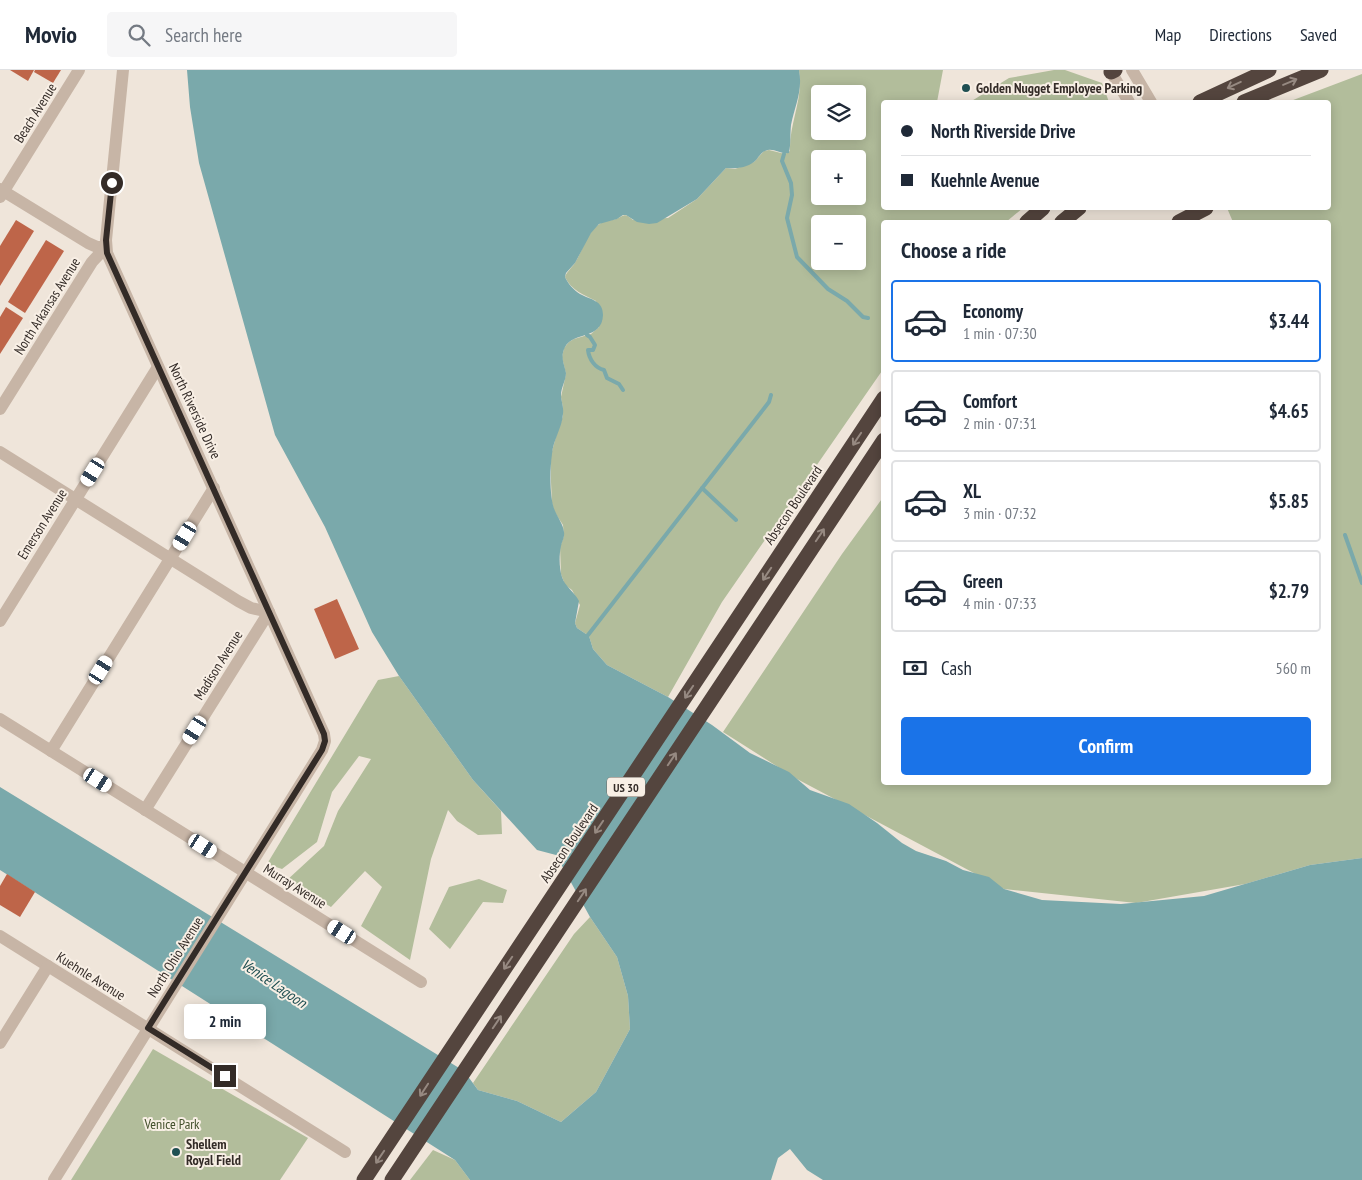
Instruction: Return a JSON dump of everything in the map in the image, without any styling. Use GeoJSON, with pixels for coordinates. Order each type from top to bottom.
{"type":"FeatureCollection","features":[{"type":"Feature","properties":{"kind":"highway"},"geometry":{"type":"LineString","coordinates":[[1204,100],[1269,70]]}},
{"type":"Feature","properties":{"kind":"highway"},"geometry":{"type":"LineString","coordinates":[[1249,100],[1322,70]]}},
{"type":"Feature","properties":{"kind":"highway"},"geometry":{"type":"LineString","coordinates":[[1029,220],[1042,210]]}},
{"type":"Feature","properties":{"kind":"highway"},"geometry":{"type":"LineString","coordinates":[[1064,220],[1077,210]]}},
{"type":"Feature","properties":{"kind":"highway"},"geometry":{"type":"LineString","coordinates":[[1183,220],[1202,210]]}},
{"type":"Feature","properties":{"kind":"highway","name":"Absecon Boulevard"},"geometry":{"type":"LineString","coordinates":[[364,1180],[881,403]]}},
{"type":"Feature","properties":{"kind":"highway","name":"US 30"},"geometry":{"type":"LineString","coordinates":[[392,1180],[881,445]]}},
{"type":"Feature","properties":{"kind":"street","name":"Beach Avenue"},"geometry":{"type":"LineString","coordinates":[[1,193],[79,70]]}},
{"type":"Feature","properties":{"kind":"street","name":"North Riverside Drive"},"geometry":{"type":"LineString","coordinates":[[123,70],[106,246],[107,253],[324,734],[325,741],[322,750]]}},
{"type":"Feature","properties":{"kind":"street"},"geometry":{"type":"LineString","coordinates":[[1132,70],[1150,100]]}},
{"type":"Feature","properties":{"kind":"street"},"geometry":{"type":"LineString","coordinates":[[1113,71],[1128,100]]}},
{"type":"Feature","properties":{"kind":"street"},"geometry":{"type":"LineString","coordinates":[[1,193],[88,243],[97,247],[106,246]]}},
{"type":"Feature","properties":{"kind":"street","name":"North Arkansas Avenue"},"geometry":{"type":"LineString","coordinates":[[0,410],[92,262],[106,246]]}},
{"type":"Feature","properties":{"kind":"street","name":"Emerson Avenue"},"geometry":{"type":"LineString","coordinates":[[0,621],[158,367]]}},
{"type":"Feature","properties":{"kind":"street"},"geometry":{"type":"LineString","coordinates":[[0,452],[238,601],[251,608],[269,612]]}},
{"type":"Feature","properties":{"kind":"street"},"geometry":{"type":"LineString","coordinates":[[51,751],[214,488]]}},
{"type":"Feature","properties":{"kind":"street","name":"Madison Avenue"},"geometry":{"type":"LineString","coordinates":[[146,810],[269,612]]}},
{"type":"Feature","properties":{"kind":"street","name":"Murray Avenue"},"geometry":{"type":"LineString","coordinates":[[0,719],[421,982]]}},
{"type":"Feature","properties":{"kind":"street","name":"North Ohio Avenue"},"geometry":{"type":"LineString","coordinates":[[54,1180],[322,750]]}},
{"type":"Feature","properties":{"kind":"street","name":"Kuehnle Avenue"},"geometry":{"type":"LineString","coordinates":[[0,936],[345,1152]]}},
{"type":"Feature","properties":{"kind":"street"},"geometry":{"type":"LineString","coordinates":[[0,1043],[48,966]]}},
{"type":"Feature","properties":{"kind":"green space"},"geometry":{"type":"Polygon","coordinates":[[[799,70],[943,70],[937,100],[881,100],[881,210],[1021,210],[1008,220],[881,220],[881,372],[722,602],[668,697],[607,665],[593,649],[589,636],[577,628],[575,623],[580,605],[572,590],[565,585],[561,574],[560,547],[564,536],[563,525],[554,511],[552,503],[551,455],[563,416],[561,397],[566,374],[562,357],[564,348],[569,342],[591,334],[599,327],[596,301],[574,289],[565,277],[576,261],[589,235],[601,223],[625,215],[633,220],[668,218],[697,199],[726,168],[735,169],[754,162],[764,151],[769,150],[785,154],[790,151],[790,141],[800,91],[799,70]]]}},
{"type":"Feature","properties":{"kind":"green space"},"geometry":{"type":"Polygon","coordinates":[[[1054,70],[1065,70],[1102,83],[1108,100],[973,100],[1009,78],[1054,70]]]}},
{"type":"Feature","properties":{"kind":"green space"},"geometry":{"type":"Polygon","coordinates":[[[1362,74],[1362,858],[1310,865],[1245,884],[1136,903],[1004,889],[797,779],[723,732],[842,554],[881,500],[881,785],[1331,785],[1331,220],[1232,220],[1228,210],[1331,210],[1331,100],[1293,100],[1362,74]]]}},
{"type":"Feature","properties":{"kind":"green space"},"geometry":{"type":"Polygon","coordinates":[[[399,676],[473,780],[501,811],[502,834],[478,835],[457,821],[448,810],[431,859],[410,960],[361,926],[382,887],[365,871],[331,907],[286,881],[324,846],[338,811],[371,759],[359,756],[332,792],[317,842],[282,869],[267,864],[378,680],[399,676]]]}},
{"type":"Feature","properties":{"kind":"green space"},"geometry":{"type":"Polygon","coordinates":[[[479,879],[507,890],[503,903],[483,902],[450,949],[429,929],[449,887],[479,879]]]}},
{"type":"Feature","properties":{"kind":"green space"},"geometry":{"type":"Polygon","coordinates":[[[590,917],[617,957],[628,996],[630,1029],[596,1092],[561,1122],[517,1101],[478,1090],[473,1083],[574,934],[590,917]]]}},
{"type":"Feature","properties":{"kind":"green space","name":"Venice Park"},"geometry":{"type":"Polygon","coordinates":[[[153,1049],[308,1138],[280,1180],[71,1180],[153,1049]]]}},
{"type":"Feature","properties":{"kind":"green space"},"geometry":{"type":"Polygon","coordinates":[[[433,1150],[455,1160],[470,1180],[410,1180],[433,1150]]]}},
{"type":"Feature","properties":{"kind":"water","name":"Venice Lagoon"},"geometry":{"type":"Polygon","coordinates":[[[187,70],[799,70],[800,85],[791,125],[789,153],[768,150],[763,152],[748,166],[726,168],[697,199],[657,223],[637,222],[623,215],[617,219],[599,224],[591,233],[575,263],[566,273],[565,277],[571,287],[580,294],[599,303],[603,315],[598,328],[569,342],[565,347],[563,360],[566,373],[561,395],[563,414],[551,460],[550,483],[553,505],[563,526],[564,534],[560,553],[560,570],[563,580],[579,601],[575,623],[577,628],[589,636],[593,649],[607,665],[668,697],[712,725],[750,753],[789,772],[810,790],[849,804],[916,851],[946,861],[963,870],[989,877],[1004,889],[1042,900],[1121,904],[1204,896],[1310,865],[1362,858],[1362,1180],[823,1180],[807,1170],[790,1149],[778,1158],[771,1180],[470,1180],[455,1160],[0,870],[0,787],[464,1071],[478,1090],[517,1101],[561,1122],[596,1092],[630,1029],[628,996],[617,957],[590,917],[556,855],[537,850],[473,780],[399,676],[372,632],[325,527],[275,435],[199,163],[190,107],[187,70]]]}},
{"type":"Feature","properties":{"kind":"building"},"geometry":{"type":"Polygon","coordinates":[[[10,70],[34,70],[28,81],[10,70]]]}},
{"type":"Feature","properties":{"kind":"building"},"geometry":{"type":"Polygon","coordinates":[[[35,70],[61,70],[53,83],[34,72],[35,70]]]}},
{"type":"Feature","properties":{"kind":"building"},"geometry":{"type":"Polygon","coordinates":[[[16,220],[34,231],[0,286],[0,246],[16,220]]]}},
{"type":"Feature","properties":{"kind":"building"},"geometry":{"type":"Polygon","coordinates":[[[46,240],[64,251],[25,313],[8,302],[46,240]]]}},
{"type":"Feature","properties":{"kind":"building"},"geometry":{"type":"Polygon","coordinates":[[[6,307],[23,318],[0,354],[0,317],[6,307]]]}},
{"type":"Feature","properties":{"kind":"building"},"geometry":{"type":"Polygon","coordinates":[[[337,599],[359,649],[335,659],[314,609],[337,599]]]}},
{"type":"Feature","properties":{"kind":"building"},"geometry":{"type":"Polygon","coordinates":[[[7,874],[35,892],[20,917],[0,905],[0,886],[7,874]]]}},
{"type":"Feature","properties":{"kind":"waterway"},"geometry":{"type":"LineString","coordinates":[[784,154],[782,161],[791,183],[792,195],[787,218],[797,257],[828,289],[847,301],[863,317],[868,318]]}},
{"type":"Feature","properties":{"kind":"waterway"},"geometry":{"type":"LineString","coordinates":[[587,335],[595,345],[593,350],[588,350],[593,363],[604,370],[607,378],[619,384],[623,390]]}},
{"type":"Feature","properties":{"kind":"waterway"},"geometry":{"type":"LineString","coordinates":[[588,635],[769,402],[771,395]]}},
{"type":"Feature","properties":{"kind":"waterway"},"geometry":{"type":"LineString","coordinates":[[702,488],[736,520]]}},
{"type":"Feature","properties":{"kind":"waterway"},"geometry":{"type":"LineString","coordinates":[[1345,535],[1362,583]]}},
{"type":"Feature","properties":{"kind":"place","name":"Golden Nugget Employee Parking"},"geometry":{"type":"Point","coordinates":[966,88]}},
{"type":"Feature","properties":{"kind":"place","name":"Shellem Royal Field"},"geometry":{"type":"Point","coordinates":[176,1152]}},
{"type":"Feature","properties":{"kind":"route"},"geometry":{"type":"LineString","coordinates":[[112,183],[106,240],[107,253],[324,734],[325,741],[322,750],[148,1028],[225,1076]]}}]}
